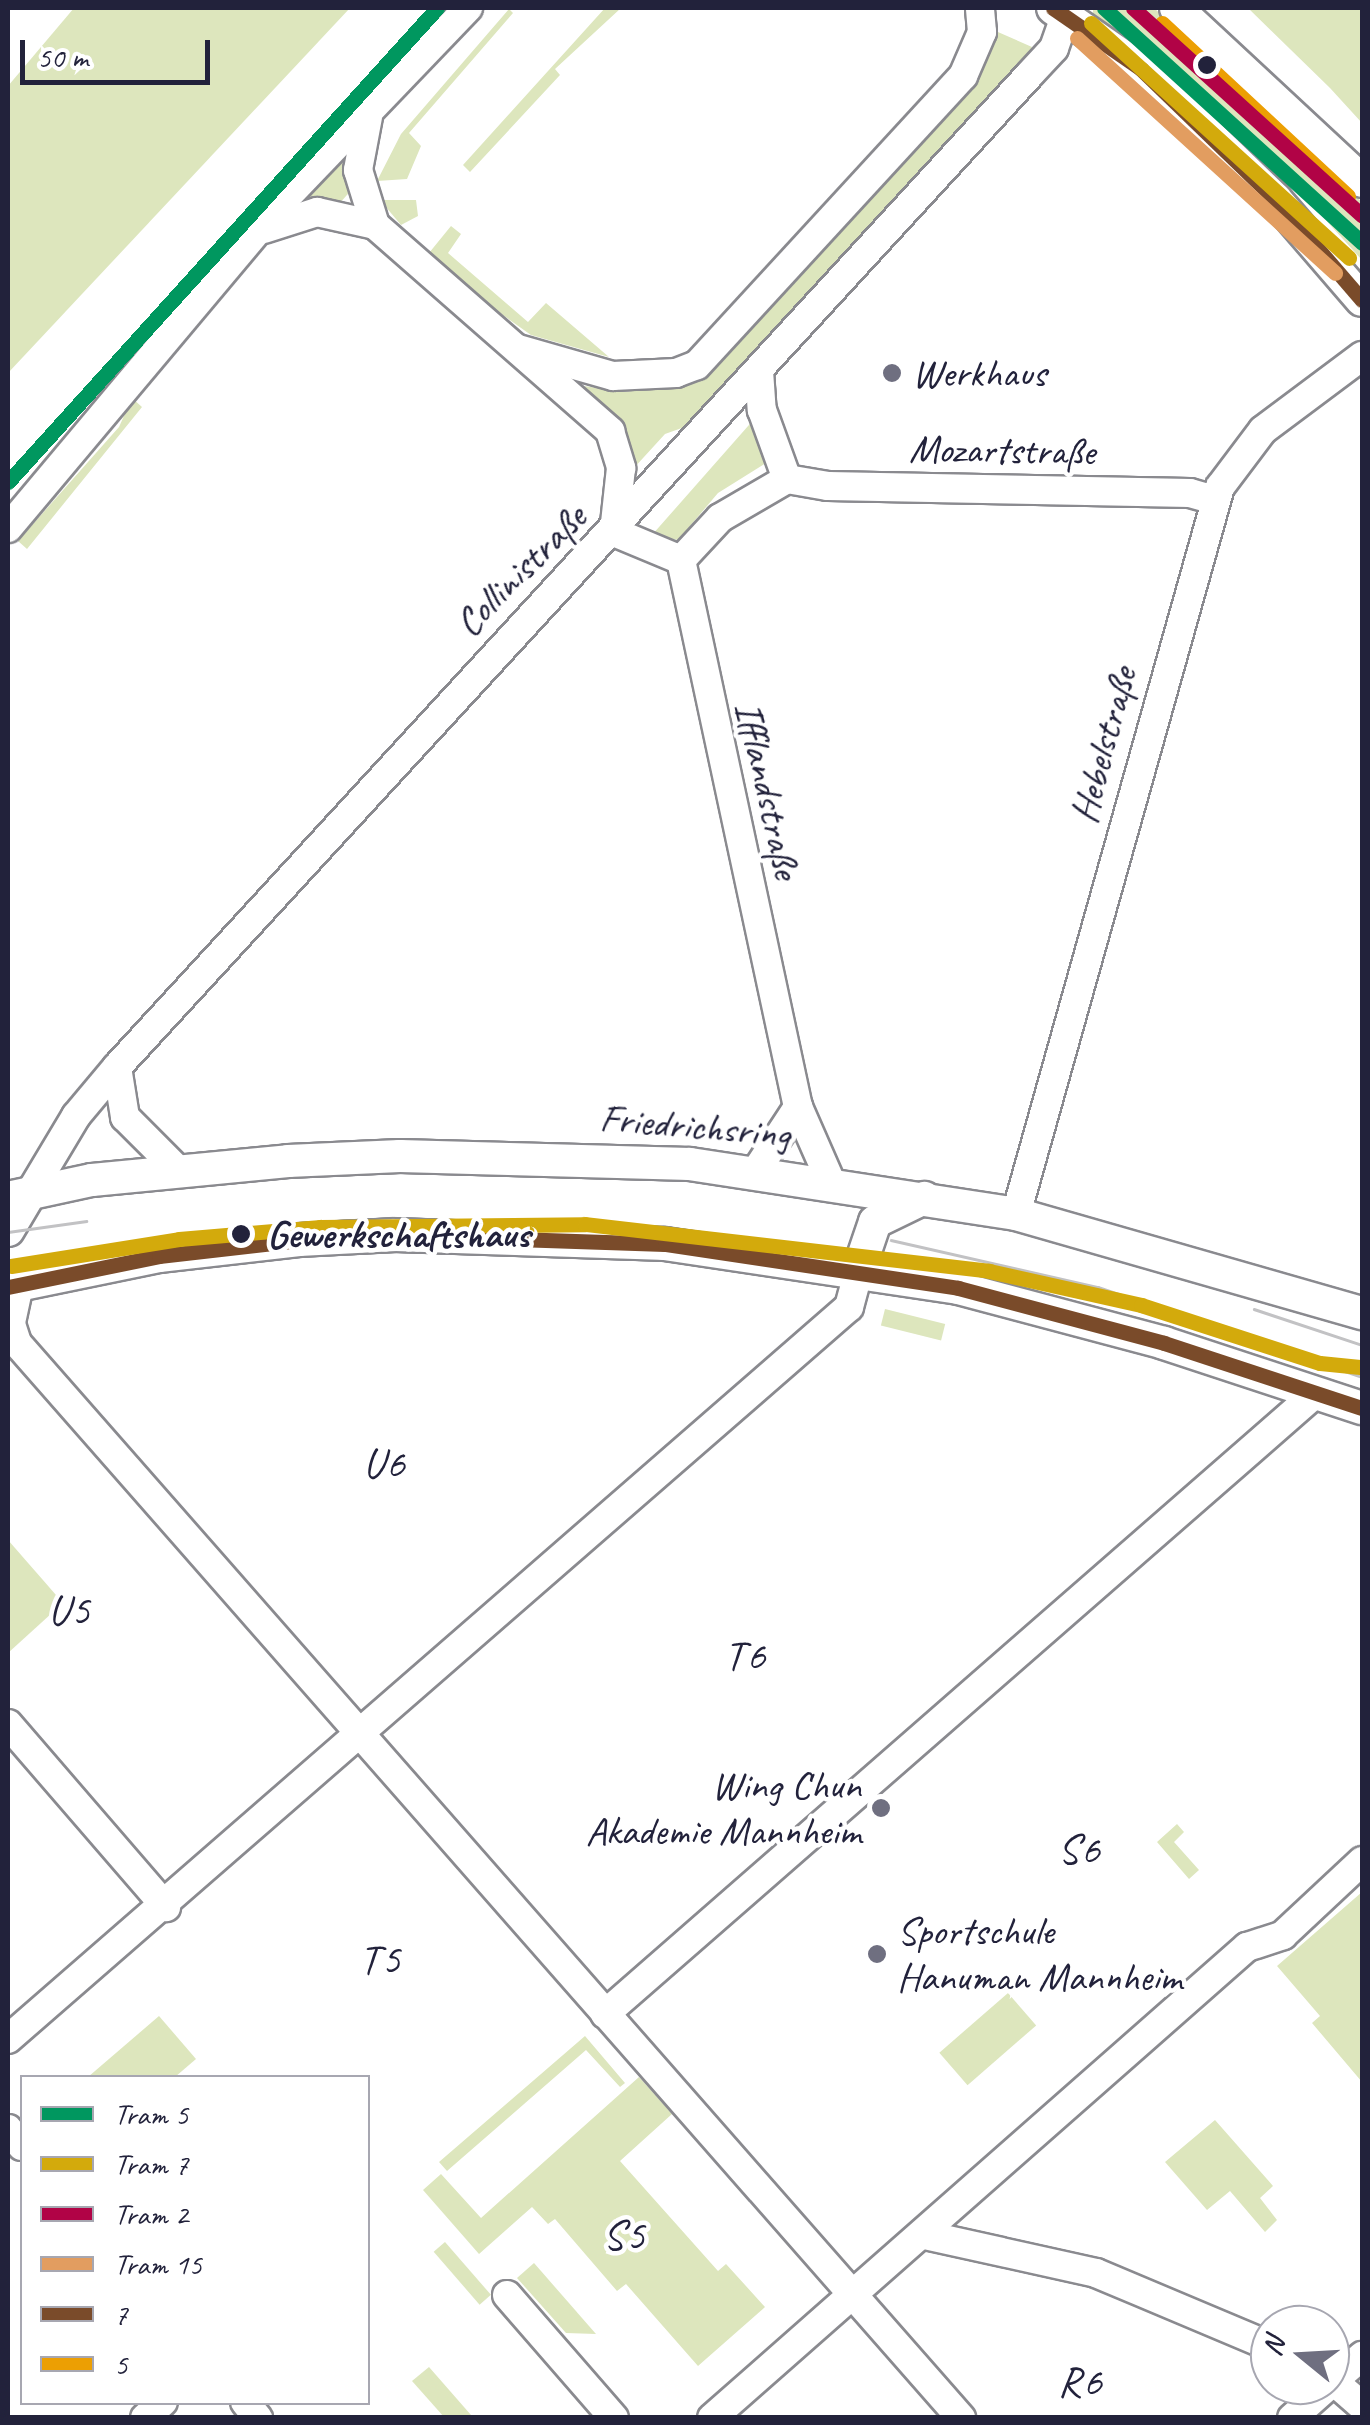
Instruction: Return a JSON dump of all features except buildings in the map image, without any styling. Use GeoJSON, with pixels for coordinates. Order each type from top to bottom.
{"type":"FeatureCollection","features":[{"type":"Feature","properties":{"kind":"main road"},"geometry":{"type":"LineString","coordinates":[[1176,8],[1362,182]]}},
{"type":"Feature","properties":{"kind":"main road"},"geometry":{"type":"LineString","coordinates":[[1063,10],[1142,69],[1276,198],[1362,300]]}},
{"type":"Feature","properties":{"kind":"main road","name":"Friedrichsring"},"geometry":{"type":"LineString","coordinates":[[19,1196],[177,1169],[400,1156],[756,1171],[928,1196],[1016,1214],[1356,1304]]}},
{"type":"Feature","properties":{"kind":"main road"},"geometry":{"type":"LineString","coordinates":[[8,1230],[19,1196]]}},
{"type":"Feature","properties":{"kind":"main road"},"geometry":{"type":"LineString","coordinates":[[859,1268],[875,1222],[928,1196]]}},
{"type":"Feature","properties":{"kind":"main road"},"geometry":{"type":"LineString","coordinates":[[14,1286],[159,1256],[396,1235],[665,1244],[859,1268],[1148,1338],[1362,1408]]}},
{"type":"Feature","properties":{"kind":"street"},"geometry":{"type":"LineString","coordinates":[[8,528],[117,406],[172,327],[264,229],[334,144],[368,117],[468,8]]}},
{"type":"Feature","properties":{"kind":"street"},"geometry":{"type":"LineString","coordinates":[[518,349],[612,376],[676,373],[708,355],[964,76],[982,32],[980,8]]}},
{"type":"Feature","properties":{"kind":"street","name":"Collinistraße"},"geometry":{"type":"LineString","coordinates":[[19,1196],[116,1067],[495,650],[614,532],[1054,48],[1063,10]]}},
{"type":"Feature","properties":{"kind":"street"},"geometry":{"type":"LineString","coordinates":[[368,117],[358,170],[376,225]]}},
{"type":"Feature","properties":{"kind":"street"},"geometry":{"type":"LineString","coordinates":[[264,229],[317,212],[376,225],[518,349],[616,442],[620,468],[614,532],[682,560],[720,518],[787,479],[762,410],[759,371]]}},
{"type":"Feature","properties":{"kind":"street","name":"Hebelstraße"},"geometry":{"type":"LineString","coordinates":[[1016,1214],[1214,500],[1236,460],[1263,430],[1362,356]]}},
{"type":"Feature","properties":{"kind":"street","name":"Mozartstraße"},"geometry":{"type":"LineString","coordinates":[[787,479],[828,486],[1190,494],[1214,500]]}},
{"type":"Feature","properties":{"kind":"street","name":"Ifflandstraße"},"geometry":{"type":"LineString","coordinates":[[682,560],[682,588],[798,1107],[831,1182]]}},
{"type":"Feature","properties":{"kind":"street"},"geometry":{"type":"LineString","coordinates":[[116,1067],[125,1117],[177,1169]]}},
{"type":"Feature","properties":{"kind":"street"},"geometry":{"type":"LineString","coordinates":[[756,1171],[798,1107]]}},
{"type":"Feature","properties":{"kind":"street"},"geometry":{"type":"LineString","coordinates":[[8,2039],[361,1738],[850,1307],[859,1268]]}},
{"type":"Feature","properties":{"kind":"street"},"geometry":{"type":"LineString","coordinates":[[14,1286],[11,1324],[16,1343],[961,2418]]}},
{"type":"Feature","properties":{"kind":"street"},"geometry":{"type":"LineString","coordinates":[[606,2014],[1317,1392]]}},
{"type":"Feature","properties":{"kind":"street"},"geometry":{"type":"LineString","coordinates":[[8,1724],[166,1907]]}},
{"type":"Feature","properties":{"kind":"street"},"geometry":{"type":"LineString","coordinates":[[712,2418],[926,2234],[1248,1946],[1283,1935],[1362,1861]]}},
{"type":"Feature","properties":{"kind":"street"},"geometry":{"type":"LineString","coordinates":[[926,2234],[1096,2273],[1250,2338]]}},
{"type":"Feature","properties":{"kind":"street"},"geometry":{"type":"LineString","coordinates":[[507,2296],[614,2418]]}},
{"type":"Feature","properties":{"kind":"green space"},"geometry":{"type":"Polygon","coordinates":[[[74,8],[350,8],[8,373],[8,86],[74,8]]]}},
{"type":"Feature","properties":{"kind":"green space"},"geometry":{"type":"Polygon","coordinates":[[[605,8],[621,8],[555,69],[560,75],[470,172],[463,165],[605,8]]]}},
{"type":"Feature","properties":{"kind":"green space"},"geometry":{"type":"Polygon","coordinates":[[[1093,8],[1154,8],[1260,106],[1362,202],[1362,260],[1313,206],[1093,15],[1093,8]]]}},
{"type":"Feature","properties":{"kind":"green space"},"geometry":{"type":"Polygon","coordinates":[[[1248,8],[1362,8],[1362,123],[1330,88],[1248,8]]]}},
{"type":"Feature","properties":{"kind":"green space"},"geometry":{"type":"Polygon","coordinates":[[[509,9],[513,13],[409,133],[421,146],[407,179],[377,181],[401,134],[509,9]]]}},
{"type":"Feature","properties":{"kind":"green space"},"geometry":{"type":"Polygon","coordinates":[[[991,29],[1032,47],[1018,71],[693,424],[665,434],[633,469],[619,426],[584,386],[625,392],[688,382],[972,81],[989,51],[991,29]]]}},
{"type":"Feature","properties":{"kind":"green space"},"geometry":{"type":"Polygon","coordinates":[[[348,113],[128,372],[121,367],[128,354],[348,113]]]}},
{"type":"Feature","properties":{"kind":"green space"},"geometry":{"type":"Polygon","coordinates":[[[348,154],[354,187],[339,204],[302,205],[348,154]]]}},
{"type":"Feature","properties":{"kind":"green space"},"geometry":{"type":"Polygon","coordinates":[[[380,200],[416,200],[418,216],[401,225],[380,200]]]}},
{"type":"Feature","properties":{"kind":"green space"},"geometry":{"type":"Polygon","coordinates":[[[451,226],[461,234],[448,253],[528,322],[546,303],[609,357],[531,335],[479,298],[429,253],[451,226]]]}},
{"type":"Feature","properties":{"kind":"green space"},"geometry":{"type":"Polygon","coordinates":[[[132,398],[142,407],[27,549],[18,541],[119,427],[132,398]]]}},
{"type":"Feature","properties":{"kind":"green space"},"geometry":{"type":"Polygon","coordinates":[[[756,417],[766,463],[718,493],[678,540],[652,535],[756,417]]]}},
{"type":"Feature","properties":{"kind":"green space"},"geometry":{"type":"Polygon","coordinates":[[[885,1309],[945,1324],[941,1340],[881,1325],[885,1309]]]}},
{"type":"Feature","properties":{"kind":"green space"},"geometry":{"type":"Polygon","coordinates":[[[8,1540],[63,1603],[8,1653],[8,1540]]]}},
{"type":"Feature","properties":{"kind":"green space"},"geometry":{"type":"Polygon","coordinates":[[[1177,1824],[1184,1832],[1174,1842],[1199,1870],[1189,1879],[1157,1842],[1177,1824]]]}},
{"type":"Feature","properties":{"kind":"green space"},"geometry":{"type":"Polygon","coordinates":[[[1362,1892],[1362,2082],[1312,2023],[1320,2016],[1277,1966],[1362,1892]]]}},
{"type":"Feature","properties":{"kind":"green space"},"geometry":{"type":"Polygon","coordinates":[[[1008,1993],[1036,2025],[968,2085],[939,2053],[1008,1993]]]}},
{"type":"Feature","properties":{"kind":"green space"},"geometry":{"type":"Polygon","coordinates":[[[159,2016],[196,2059],[177,2075],[90,2075],[159,2016]]]}},
{"type":"Feature","properties":{"kind":"green space"},"geometry":{"type":"Polygon","coordinates":[[[585,2036],[625,2083],[620,2087],[586,2050],[447,2171],[439,2162],[585,2036]]]}},
{"type":"Feature","properties":{"kind":"green space"},"geometry":{"type":"Polygon","coordinates":[[[639,2077],[672,2114],[620,2161],[718,2271],[726,2264],[765,2307],[698,2366],[626,2284],[617,2291],[555,2219],[548,2224],[532,2207],[479,2254],[423,2190],[441,2174],[481,2218],[639,2077]]]}},
{"type":"Feature","properties":{"kind":"green space"},"geometry":{"type":"Polygon","coordinates":[[[1215,2120],[1273,2186],[1260,2198],[1277,2220],[1265,2232],[1230,2191],[1207,2210],[1165,2162],[1215,2120]]]}},
{"type":"Feature","properties":{"kind":"green space"},"geometry":{"type":"Polygon","coordinates":[[[445,2242],[491,2295],[480,2305],[434,2252],[445,2242]]]}},
{"type":"Feature","properties":{"kind":"green space"},"geometry":{"type":"Polygon","coordinates":[[[534,2263],[596,2334],[566,2333],[517,2278],[534,2263]]]}},
{"type":"Feature","properties":{"kind":"green space"},"geometry":{"type":"Polygon","coordinates":[[[429,2367],[471,2415],[444,2417],[412,2381],[429,2367]]]}},
{"type":"Feature","properties":{"kind":"tram line","name":"5"},"geometry":{"type":"LineString","coordinates":[[8,482],[437,8]]}},
{"type":"Feature","properties":{"kind":"tram line","name":"5"},"geometry":{"type":"LineString","coordinates":[[1104,8],[1362,243]]}},
{"type":"Feature","properties":{"kind":"tram line","name":"2"},"geometry":{"type":"LineString","coordinates":[[1133,8],[1362,216]]}},
{"type":"Feature","properties":{"kind":"tram line","name":"7"},"geometry":{"type":"LineString","coordinates":[[1091,23],[1349,258]]}},
{"type":"Feature","properties":{"kind":"tram line","name":"15"},"geometry":{"type":"LineString","coordinates":[[1077,38],[1335,273]]}},
{"type":"Feature","properties":{"kind":"tram line"},"geometry":{"type":"LineString","coordinates":[[8,1232],[86,1221]]}},
{"type":"Feature","properties":{"kind":"tram line","name":"7"},"geometry":{"type":"LineString","coordinates":[[11,1266],[179,1239],[320,1227],[585,1224],[989,1271],[1141,1305],[1320,1363],[1360,1367]]}},
{"type":"Feature","properties":{"kind":"tram line"},"geometry":{"type":"LineString","coordinates":[[891,1240],[1098,1287],[1362,1377]]}},
{"type":"Feature","properties":{"kind":"tram line"},"geometry":{"type":"LineString","coordinates":[[1254,1309],[1362,1345]]}},
{"type":"Feature","properties":{"kind":"transit line","name":"7"},"geometry":{"type":"LineString","coordinates":[[1053,8],[1141,69],[1275,199],[1362,300]]}},
{"type":"Feature","properties":{"kind":"transit line","name":"5"},"geometry":{"type":"LineString","coordinates":[[1162,23],[1348,196]]}},
{"type":"Feature","properties":{"kind":"transit line","name":"7"},"geometry":{"type":"LineString","coordinates":[[8,1287],[159,1256],[299,1240],[396,1235],[665,1244],[958,1288],[1164,1343],[1362,1408]]}},
{"type":"Feature","properties":{"kind":"place","name":"Werkhaus"},"geometry":{"type":"Point","coordinates":[892,373]}},
{"type":"Feature","properties":{"kind":"place","name":"Gewerkschaftshaus"},"geometry":{"type":"Point","coordinates":[241,1234]}},
{"type":"Feature","properties":{"kind":"place","name":"Wing Chun Akademie Mannheim"},"geometry":{"type":"Point","coordinates":[881,1808]}},
{"type":"Feature","properties":{"kind":"place","name":"Sportschule Hanuman Mannheim"},"geometry":{"type":"Point","coordinates":[877,1954]}},
{"type":"Feature","properties":{"kind":"district","name":"U6"},"geometry":{"type":"Point","coordinates":[385,1464]}},
{"type":"Feature","properties":{"kind":"district","name":"U5"},"geometry":{"type":"Point","coordinates":[70,1611]}},
{"type":"Feature","properties":{"kind":"district","name":"T6"},"geometry":{"type":"Point","coordinates":[746,1656]}},
{"type":"Feature","properties":{"kind":"district","name":"S6"},"geometry":{"type":"Point","coordinates":[1080,1850]}},
{"type":"Feature","properties":{"kind":"district","name":"T5"},"geometry":{"type":"Point","coordinates":[381,1960]}},
{"type":"Feature","properties":{"kind":"district","name":"S5"},"geometry":{"type":"Point","coordinates":[625,2236]}},
{"type":"Feature","properties":{"kind":"district","name":"R6"},"geometry":{"type":"Point","coordinates":[1081,2382]}}]}
